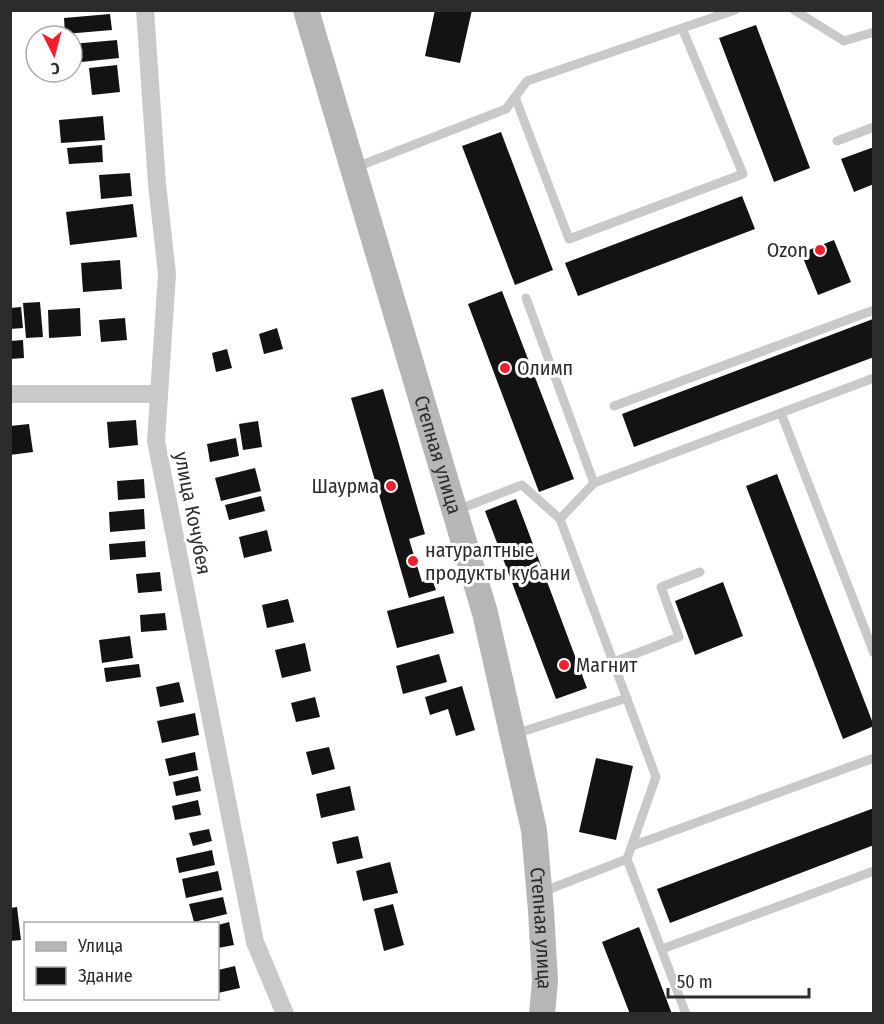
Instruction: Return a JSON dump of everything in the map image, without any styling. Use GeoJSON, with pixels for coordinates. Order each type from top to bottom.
{"type":"FeatureCollection","features":[{"type":"Feature","properties":{"kind":"main road","name":"Степная улица"},"geometry":{"type":"LineString","coordinates":[[306,10],[485,613],[534,830],[545,981],[542,1014]]}},
{"type":"Feature","properties":{"kind":"street","name":"улица Кочубея"},"geometry":{"type":"LineString","coordinates":[[145,10],[157,184],[167,274],[156,441],[255,942],[285,1014]]}},
{"type":"Feature","properties":{"kind":"street"},"geometry":{"type":"LineString","coordinates":[[10,394],[158,394]]}},
{"type":"Feature","properties":{"kind":"lane"},"geometry":{"type":"LineString","coordinates":[[353,168],[506,109],[527,81],[720,13],[735,10]]}},
{"type":"Feature","properties":{"kind":"lane"},"geometry":{"type":"LineString","coordinates":[[794,10],[844,41],[873,32]]}},
{"type":"Feature","properties":{"kind":"lane"},"geometry":{"type":"LineString","coordinates":[[515,97],[569,239],[743,174],[682,28]]}},
{"type":"Feature","properties":{"kind":"lane"},"geometry":{"type":"LineString","coordinates":[[837,141],[873,127]]}},
{"type":"Feature","properties":{"kind":"lane"},"geometry":{"type":"LineString","coordinates":[[526,298],[594,483]]}},
{"type":"Feature","properties":{"kind":"lane"},"geometry":{"type":"LineString","coordinates":[[614,406],[873,310]]}},
{"type":"Feature","properties":{"kind":"lane"},"geometry":{"type":"LineString","coordinates":[[560,519],[594,483],[873,378]]}},
{"type":"Feature","properties":{"kind":"lane"},"geometry":{"type":"LineString","coordinates":[[781,413],[873,653]]}},
{"type":"Feature","properties":{"kind":"lane"},"geometry":{"type":"LineString","coordinates":[[455,511],[522,485],[560,519],[656,777],[627,859],[686,1014]]}},
{"type":"Feature","properties":{"kind":"lane"},"geometry":{"type":"LineString","coordinates":[[614,662],[679,637],[661,587],[700,572]]}},
{"type":"Feature","properties":{"kind":"lane"},"geometry":{"type":"LineString","coordinates":[[512,735],[627,698]]}},
{"type":"Feature","properties":{"kind":"lane"},"geometry":{"type":"LineString","coordinates":[[632,846],[873,758]]}},
{"type":"Feature","properties":{"kind":"lane"},"geometry":{"type":"LineString","coordinates":[[540,893],[627,859]]}},
{"type":"Feature","properties":{"kind":"lane"},"geometry":{"type":"LineString","coordinates":[[662,949],[873,871]]}},
{"type":"Feature","properties":{"kind":"building"},"geometry":{"type":"Polygon","coordinates":[[[435,10],[472,10],[460,63],[425,56],[435,10]]]}},
{"type":"Feature","properties":{"kind":"building"},"geometry":{"type":"Polygon","coordinates":[[[110,14],[112,30],[84,32],[84,24],[64,24],[64,18],[110,14]]]}},
{"type":"Feature","properties":{"kind":"building"},"geometry":{"type":"Polygon","coordinates":[[[756,25],[810,168],[774,182],[719,38],[756,25]]]}},
{"type":"Feature","properties":{"kind":"building"},"geometry":{"type":"Polygon","coordinates":[[[117,40],[119,58],[84,62],[84,43],[117,40]]]}},
{"type":"Feature","properties":{"kind":"building"},"geometry":{"type":"Polygon","coordinates":[[[117,65],[120,92],[92,95],[89,68],[117,65]]]}},
{"type":"Feature","properties":{"kind":"building"},"geometry":{"type":"Polygon","coordinates":[[[103,116],[105,140],[61,143],[59,120],[103,116]]]}},
{"type":"Feature","properties":{"kind":"building"},"geometry":{"type":"Polygon","coordinates":[[[501,132],[553,270],[515,285],[462,146],[501,132]]]}},
{"type":"Feature","properties":{"kind":"building"},"geometry":{"type":"Polygon","coordinates":[[[102,145],[103,162],[69,164],[67,148],[102,145]]]}},
{"type":"Feature","properties":{"kind":"building"},"geometry":{"type":"Polygon","coordinates":[[[874,147],[874,184],[854,192],[841,159],[874,147]]]}},
{"type":"Feature","properties":{"kind":"building"},"geometry":{"type":"Polygon","coordinates":[[[130,173],[132,196],[101,199],[99,175],[130,173]]]}},
{"type":"Feature","properties":{"kind":"building"},"geometry":{"type":"Polygon","coordinates":[[[742,196],[755,229],[578,296],[565,263],[742,196]]]}},
{"type":"Feature","properties":{"kind":"building"},"geometry":{"type":"Polygon","coordinates":[[[133,204],[137,237],[70,245],[66,212],[133,204]]]}},
{"type":"Feature","properties":{"kind":"building"},"geometry":{"type":"Polygon","coordinates":[[[834,240],[851,282],[818,295],[801,253],[834,240]]]}},
{"type":"Feature","properties":{"kind":"building"},"geometry":{"type":"Polygon","coordinates":[[[120,260],[122,289],[83,292],[81,263],[120,260]]]}},
{"type":"Feature","properties":{"kind":"building"},"geometry":{"type":"Polygon","coordinates":[[[502,291],[574,479],[539,492],[468,304],[502,291]]]}},
{"type":"Feature","properties":{"kind":"building"},"geometry":{"type":"Polygon","coordinates":[[[40,302],[43,337],[26,338],[23,303],[40,302]]]}},
{"type":"Feature","properties":{"kind":"building"},"geometry":{"type":"Polygon","coordinates":[[[21,307],[23,328],[10,329],[10,308],[21,307]]]}},
{"type":"Feature","properties":{"kind":"building"},"geometry":{"type":"Polygon","coordinates":[[[80,308],[81,336],[49,338],[48,310],[80,308]]]}},
{"type":"Feature","properties":{"kind":"building"},"geometry":{"type":"Polygon","coordinates":[[[125,318],[127,340],[101,342],[99,320],[125,318]]]}},
{"type":"Feature","properties":{"kind":"building"},"geometry":{"type":"Polygon","coordinates":[[[873,319],[874,357],[634,447],[622,414],[873,319]]]}},
{"type":"Feature","properties":{"kind":"building"},"geometry":{"type":"Polygon","coordinates":[[[277,328],[283,349],[264,354],[259,334],[277,328]]]}},
{"type":"Feature","properties":{"kind":"building"},"geometry":{"type":"Polygon","coordinates":[[[23,340],[24,358],[10,359],[10,341],[23,340]]]}},
{"type":"Feature","properties":{"kind":"building"},"geometry":{"type":"Polygon","coordinates":[[[227,349],[232,368],[216,372],[212,353],[227,349]]]}},
{"type":"Feature","properties":{"kind":"building"},"geometry":{"type":"Polygon","coordinates":[[[383,389],[425,534],[409,539],[422,582],[432,579],[436,590],[409,598],[351,398],[383,389]]]}},
{"type":"Feature","properties":{"kind":"building"},"geometry":{"type":"Polygon","coordinates":[[[136,420],[138,445],[109,448],[107,422],[136,420]]]}},
{"type":"Feature","properties":{"kind":"building"},"geometry":{"type":"Polygon","coordinates":[[[258,421],[262,447],[243,450],[239,424],[258,421]]]}},
{"type":"Feature","properties":{"kind":"building"},"geometry":{"type":"Polygon","coordinates":[[[29,424],[33,452],[10,455],[10,426],[29,424]]]}},
{"type":"Feature","properties":{"kind":"building"},"geometry":{"type":"Polygon","coordinates":[[[236,438],[239,456],[210,462],[207,444],[236,438]]]}},
{"type":"Feature","properties":{"kind":"building"},"geometry":{"type":"Polygon","coordinates":[[[255,468],[261,491],[221,501],[215,478],[255,468]]]}},
{"type":"Feature","properties":{"kind":"building"},"geometry":{"type":"Polygon","coordinates":[[[777,474],[874,726],[843,739],[746,486],[777,474]]]}},
{"type":"Feature","properties":{"kind":"building"},"geometry":{"type":"Polygon","coordinates":[[[144,479],[145,498],[118,500],[117,481],[144,479]]]}},
{"type":"Feature","properties":{"kind":"building"},"geometry":{"type":"Polygon","coordinates":[[[261,496],[265,511],[229,520],[225,505],[261,496]]]}},
{"type":"Feature","properties":{"kind":"building"},"geometry":{"type":"Polygon","coordinates":[[[516,499],[587,688],[556,699],[485,511],[516,499]]]}},
{"type":"Feature","properties":{"kind":"building"},"geometry":{"type":"Polygon","coordinates":[[[144,509],[145,529],[110,532],[109,512],[144,509]]]}},
{"type":"Feature","properties":{"kind":"building"},"geometry":{"type":"Polygon","coordinates":[[[267,530],[272,551],[244,558],[239,537],[267,530]]]}},
{"type":"Feature","properties":{"kind":"building"},"geometry":{"type":"Polygon","coordinates":[[[145,541],[146,557],[110,560],[109,544],[145,541]]]}},
{"type":"Feature","properties":{"kind":"building"},"geometry":{"type":"Polygon","coordinates":[[[160,572],[162,591],[138,593],[136,574],[160,572]]]}},
{"type":"Feature","properties":{"kind":"building"},"geometry":{"type":"Polygon","coordinates":[[[723,582],[743,636],[695,655],[675,601],[723,582]]]}},
{"type":"Feature","properties":{"kind":"building"},"geometry":{"type":"Polygon","coordinates":[[[444,596],[454,633],[397,648],[387,611],[444,596]]]}},
{"type":"Feature","properties":{"kind":"building"},"geometry":{"type":"Polygon","coordinates":[[[288,599],[294,622],[267,628],[262,605],[288,599]]]}},
{"type":"Feature","properties":{"kind":"building"},"geometry":{"type":"Polygon","coordinates":[[[165,613],[167,630],[141,632],[140,615],[165,613]]]}},
{"type":"Feature","properties":{"kind":"building"},"geometry":{"type":"Polygon","coordinates":[[[130,636],[133,658],[102,663],[99,640],[130,636]]]}},
{"type":"Feature","properties":{"kind":"building"},"geometry":{"type":"Polygon","coordinates":[[[305,643],[311,671],[282,678],[275,650],[305,643]]]}},
{"type":"Feature","properties":{"kind":"building"},"geometry":{"type":"Polygon","coordinates":[[[439,654],[447,682],[403,694],[396,666],[439,654]]]}},
{"type":"Feature","properties":{"kind":"building"},"geometry":{"type":"Polygon","coordinates":[[[139,664],[141,677],[106,682],[104,668],[139,664]]]}},
{"type":"Feature","properties":{"kind":"building"},"geometry":{"type":"Polygon","coordinates":[[[179,682],[184,702],[160,707],[156,687],[179,682]]]}},
{"type":"Feature","properties":{"kind":"building"},"geometry":{"type":"Polygon","coordinates":[[[462,686],[475,730],[456,736],[448,709],[430,715],[425,697],[462,686]]]}},
{"type":"Feature","properties":{"kind":"building"},"geometry":{"type":"Polygon","coordinates":[[[315,697],[320,717],[296,722],[291,703],[315,697]]]}},
{"type":"Feature","properties":{"kind":"building"},"geometry":{"type":"Polygon","coordinates":[[[195,713],[199,735],[162,743],[157,721],[195,713]]]}},
{"type":"Feature","properties":{"kind":"building"},"geometry":{"type":"Polygon","coordinates":[[[329,747],[335,769],[312,775],[306,752],[329,747]]]}},
{"type":"Feature","properties":{"kind":"building"},"geometry":{"type":"Polygon","coordinates":[[[195,752],[198,770],[169,776],[165,759],[195,752]]]}},
{"type":"Feature","properties":{"kind":"building"},"geometry":{"type":"Polygon","coordinates":[[[596,758],[633,766],[616,840],[579,832],[596,758]]]}},
{"type":"Feature","properties":{"kind":"building"},"geometry":{"type":"Polygon","coordinates":[[[198,776],[201,791],[176,796],[173,782],[198,776]]]}},
{"type":"Feature","properties":{"kind":"building"},"geometry":{"type":"Polygon","coordinates":[[[350,786],[355,810],[321,818],[316,794],[350,786]]]}},
{"type":"Feature","properties":{"kind":"building"},"geometry":{"type":"Polygon","coordinates":[[[198,800],[201,815],[175,820],[172,806],[198,800]]]}},
{"type":"Feature","properties":{"kind":"building"},"geometry":{"type":"Polygon","coordinates":[[[874,808],[874,845],[670,923],[657,889],[874,808]]]}},
{"type":"Feature","properties":{"kind":"building"},"geometry":{"type":"Polygon","coordinates":[[[209,829],[212,841],[193,846],[189,833],[209,829]]]}},
{"type":"Feature","properties":{"kind":"building"},"geometry":{"type":"Polygon","coordinates":[[[358,836],[363,858],[337,864],[332,842],[358,836]]]}},
{"type":"Feature","properties":{"kind":"building"},"geometry":{"type":"Polygon","coordinates":[[[212,850],[215,865],[179,873],[176,858],[212,850]]]}},
{"type":"Feature","properties":{"kind":"building"},"geometry":{"type":"Polygon","coordinates":[[[390,862],[398,893],[363,901],[356,871],[390,862]]]}},
{"type":"Feature","properties":{"kind":"building"},"geometry":{"type":"Polygon","coordinates":[[[218,871],[222,890],[186,898],[182,879],[218,871]]]}},
{"type":"Feature","properties":{"kind":"building"},"geometry":{"type":"Polygon","coordinates":[[[223,897],[227,914],[194,922],[189,904],[223,897]]]}},
{"type":"Feature","properties":{"kind":"building"},"geometry":{"type":"Polygon","coordinates":[[[393,904],[404,945],[384,951],[374,909],[393,904]]]}},
{"type":"Feature","properties":{"kind":"building"},"geometry":{"type":"Polygon","coordinates":[[[17,907],[21,940],[10,941],[10,908],[17,907]]]}},
{"type":"Feature","properties":{"kind":"building"},"geometry":{"type":"Polygon","coordinates":[[[229,922],[234,945],[219,948],[219,925],[229,922]]]}},
{"type":"Feature","properties":{"kind":"building"},"geometry":{"type":"Polygon","coordinates":[[[639,927],[672,1014],[630,1014],[602,942],[639,927]]]}},
{"type":"Feature","properties":{"kind":"building"},"geometry":{"type":"Polygon","coordinates":[[[235,966],[240,988],[219,993],[219,970],[235,966]]]}},
{"type":"Feature","properties":{"kind":"place","name":"Ozon"},"geometry":{"type":"Point","coordinates":[820,250]}},
{"type":"Feature","properties":{"kind":"place","name":"Олимп"},"geometry":{"type":"Point","coordinates":[505,368]}},
{"type":"Feature","properties":{"kind":"place","name":"Шаурма"},"geometry":{"type":"Point","coordinates":[391,486]}},
{"type":"Feature","properties":{"kind":"place","name":"натуралтные продукты кубани"},"geometry":{"type":"Point","coordinates":[413,561]}},
{"type":"Feature","properties":{"kind":"place","name":"Магнит"},"geometry":{"type":"Point","coordinates":[564,665]}}]}
